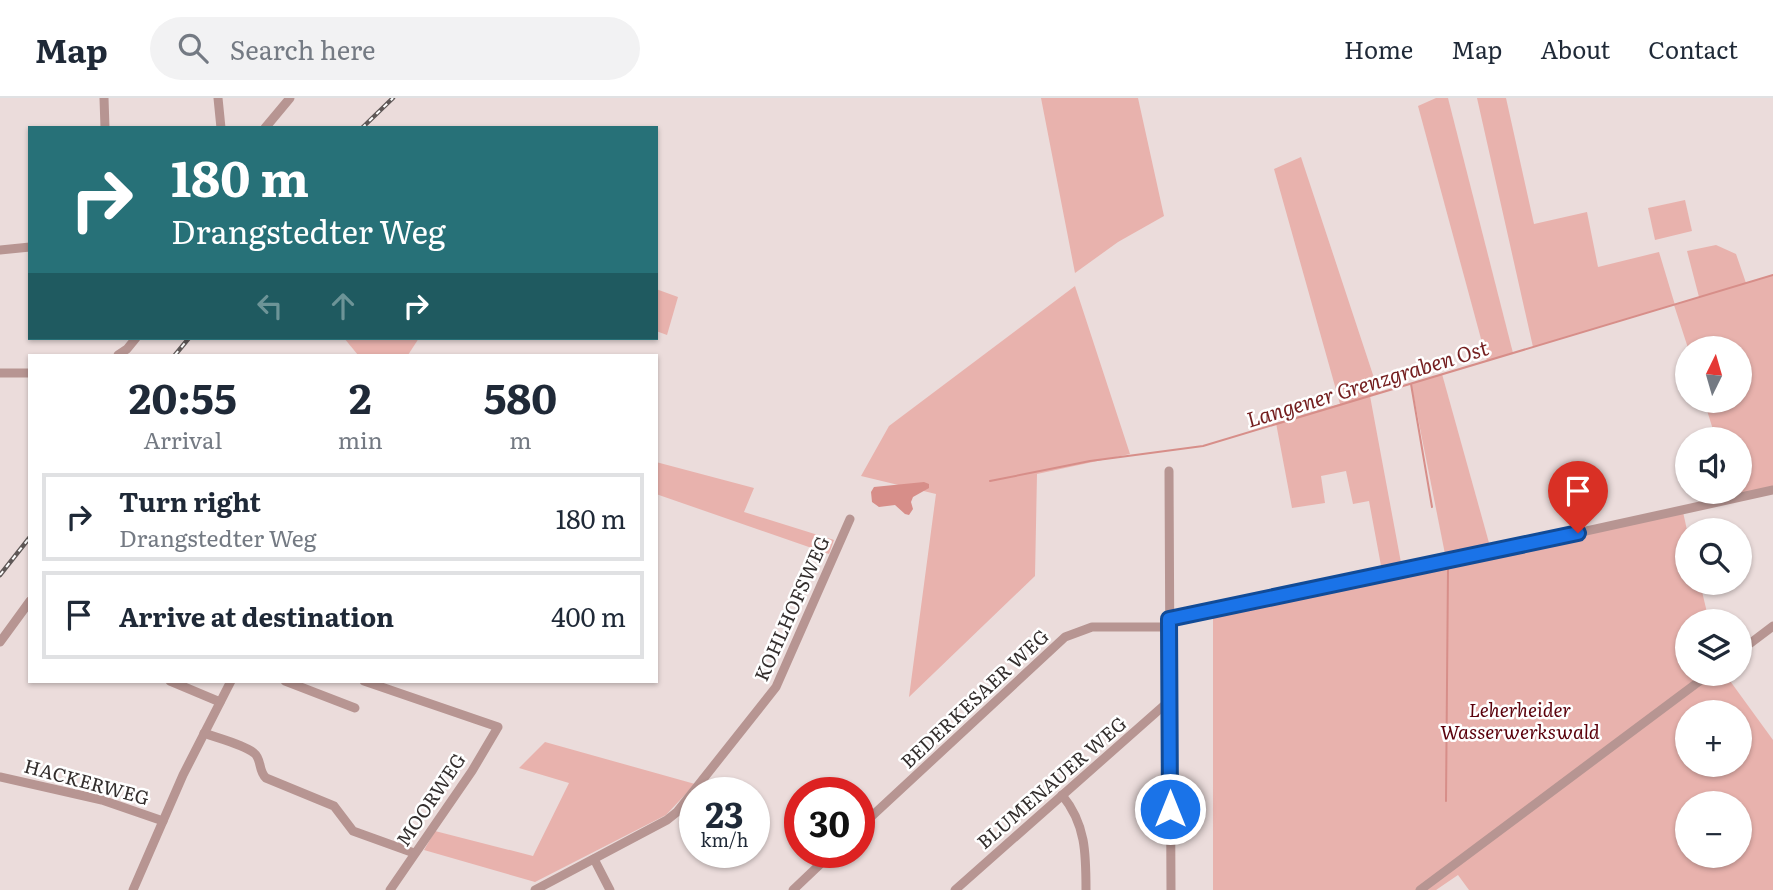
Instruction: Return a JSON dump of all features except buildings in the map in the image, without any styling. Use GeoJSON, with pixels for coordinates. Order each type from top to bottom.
{"type":"FeatureCollection","features":[{"type":"Feature","properties":{"kind":"street"},"geometry":{"type":"LineString","coordinates":[[104,98],[105,126]]}},
{"type":"Feature","properties":{"kind":"street"},"geometry":{"type":"LineString","coordinates":[[218,98],[221,126]]}},
{"type":"Feature","properties":{"kind":"street"},"geometry":{"type":"LineString","coordinates":[[267,126],[290,98]]}},
{"type":"Feature","properties":{"kind":"street"},"geometry":{"type":"LineString","coordinates":[[0,250],[28,247]]}},
{"type":"Feature","properties":{"kind":"street"},"geometry":{"type":"LineString","coordinates":[[119,354],[134,340]]}},
{"type":"Feature","properties":{"kind":"street"},"geometry":{"type":"LineString","coordinates":[[0,373],[28,373]]}},
{"type":"Feature","properties":{"kind":"street"},"geometry":{"type":"LineString","coordinates":[[1169,471],[1171,890]]}},
{"type":"Feature","properties":{"kind":"street","name":"BEDERKESAER WEG"},"geometry":{"type":"LineString","coordinates":[[875,813],[1065,637],[1092,627],[1169,623],[1773,490]]}},
{"type":"Feature","properties":{"kind":"street","name":"KOHLHOFSWEG"},"geometry":{"type":"LineString","coordinates":[[535,890],[667,820],[677,812],[764,705],[787,665],[850,519]]}},
{"type":"Feature","properties":{"kind":"street"},"geometry":{"type":"LineString","coordinates":[[0,642],[28,604]]}},
{"type":"Feature","properties":{"kind":"street"},"geometry":{"type":"LineString","coordinates":[[1752,642],[1773,626]]}},
{"type":"Feature","properties":{"kind":"street"},"geometry":{"type":"LineString","coordinates":[[175,683],[220,702]]}},
{"type":"Feature","properties":{"kind":"street"},"geometry":{"type":"LineString","coordinates":[[133,890],[204,733],[230,683]]}},
{"type":"Feature","properties":{"kind":"street"},"geometry":{"type":"LineString","coordinates":[[290,683],[355,708]]}},
{"type":"Feature","properties":{"kind":"street","name":"MOORWEG"},"geometry":{"type":"LineString","coordinates":[[370,683],[498,727],[472,771],[390,890]]}},
{"type":"Feature","properties":{"kind":"street"},"geometry":{"type":"LineString","coordinates":[[1420,890],[1693,686]]}},
{"type":"Feature","properties":{"kind":"street","name":"BLUMENAUER WEG"},"geometry":{"type":"LineString","coordinates":[[955,890],[1170,701]]}},
{"type":"Feature","properties":{"kind":"street"},"geometry":{"type":"LineString","coordinates":[[204,733],[253,752],[259,759],[261,774],[266,778],[334,806],[353,831],[414,852]]}},
{"type":"Feature","properties":{"kind":"street","name":"HACKERWEG"},"geometry":{"type":"LineString","coordinates":[[0,777],[102,800],[163,821]]}},
{"type":"Feature","properties":{"kind":"street"},"geometry":{"type":"LineString","coordinates":[[1062,796],[1074,809],[1080,824],[1087,861],[1086,890]]}},
{"type":"Feature","properties":{"kind":"street"},"geometry":{"type":"LineString","coordinates":[[594,859],[610,890]]}},
{"type":"Feature","properties":{"kind":"street"},"geometry":{"type":"LineString","coordinates":[[793,890],[816,868]]}},
{"type":"Feature","properties":{"kind":"green space"},"geometry":{"type":"Polygon","coordinates":[[[1041,98],[1138,98],[1164,216],[1118,242],[1075,273],[1041,98]]]}},
{"type":"Feature","properties":{"kind":"green space"},"geometry":{"type":"Polygon","coordinates":[[[1436,98],[1448,98],[1513,353],[1487,361],[1418,106],[1436,98]]]}},
{"type":"Feature","properties":{"kind":"green space"},"geometry":{"type":"Polygon","coordinates":[[[1477,98],[1506,98],[1534,224],[1587,212],[1598,267],[1659,252],[1675,305],[1699,297],[1687,251],[1716,245],[1736,254],[1746,283],[1773,275],[1773,487],[1752,492],[1752,427],[1712,427],[1708,413],[1752,413],[1752,336],[1684,336],[1674,305],[1533,347],[1477,98]]]}},
{"type":"Feature","properties":{"kind":"green space"},"geometry":{"type":"Polygon","coordinates":[[[1301,157],[1379,393],[1370,396],[1402,568],[1382,571],[1369,501],[1353,504],[1346,471],[1321,476],[1325,503],[1292,508],[1276,423],[1340,404],[1274,169],[1301,157]]]}},
{"type":"Feature","properties":{"kind":"green space"},"geometry":{"type":"Polygon","coordinates":[[[1685,200],[1692,231],[1655,240],[1648,208],[1685,200]]]}},
{"type":"Feature","properties":{"kind":"green space"},"geometry":{"type":"Polygon","coordinates":[[[1075,286],[1130,454],[1037,474],[1035,576],[909,697],[936,494],[861,476],[889,426],[1075,286]]]}},
{"type":"Feature","properties":{"kind":"green space"},"geometry":{"type":"Polygon","coordinates":[[[658,290],[678,297],[667,335],[658,332],[658,290]]]}},
{"type":"Feature","properties":{"kind":"green space"},"geometry":{"type":"Polygon","coordinates":[[[346,340],[418,340],[409,354],[357,354],[346,340]]]}},
{"type":"Feature","properties":{"kind":"green space"},"geometry":{"type":"Polygon","coordinates":[[[1442,374],[1491,550],[1446,559],[1411,383],[1442,374]]]}},
{"type":"Feature","properties":{"kind":"green space"},"geometry":{"type":"Polygon","coordinates":[[[658,463],[754,488],[744,512],[834,540],[829,554],[658,495],[658,463]]]}},
{"type":"Feature","properties":{"kind":"green space","name":"Leherheider Wasserwerkswald"},"geometry":{"type":"Polygon","coordinates":[[[1683,512],[1684,518],[1675,518],[1675,595],[1703,595],[1706,609],[1675,609],[1675,686],[1734,686],[1744,700],[1675,700],[1675,777],[1752,777],[1752,711],[1773,740],[1773,890],[1469,890],[1458,875],[1436,890],[1213,890],[1213,618],[1683,512]]]}},
{"type":"Feature","properties":{"kind":"green space"},"geometry":{"type":"Polygon","coordinates":[[[545,742],[679,780],[679,801],[666,815],[535,882],[424,850],[435,831],[533,856],[569,783],[519,768],[545,742]]]}},
{"type":"Feature","properties":{"kind":"shaded area"},"geometry":{"type":"Polygon","coordinates":[[[924,482],[929,484],[929,488],[913,497],[913,509],[909,515],[895,505],[879,507],[872,502],[871,492],[874,487],[924,482]]]}},
{"type":"Feature","properties":{"kind":"waterway","name":"Langener Grenzgraben Ost"},"geometry":{"type":"LineString","coordinates":[[990,481],[1090,461],[1203,446],[1773,275]]}},
{"type":"Feature","properties":{"kind":"waterway"},"geometry":{"type":"LineString","coordinates":[[1411,384],[1432,507]]}},
{"type":"Feature","properties":{"kind":"waterway"},"geometry":{"type":"LineString","coordinates":[[1446,801],[1448,568]]}},
{"type":"Feature","properties":{"kind":"railway"},"geometry":{"type":"LineString","coordinates":[[364,126],[393,98]]}},
{"type":"Feature","properties":{"kind":"railway"},"geometry":{"type":"LineString","coordinates":[[176,354],[187,340]]}},
{"type":"Feature","properties":{"kind":"railway"},"geometry":{"type":"LineString","coordinates":[[0,575],[28,540]]}},
{"type":"Feature","properties":{"kind":"route"},"geometry":{"type":"LineString","coordinates":[[1170,809],[1169,619],[1578,533]]}}]}
